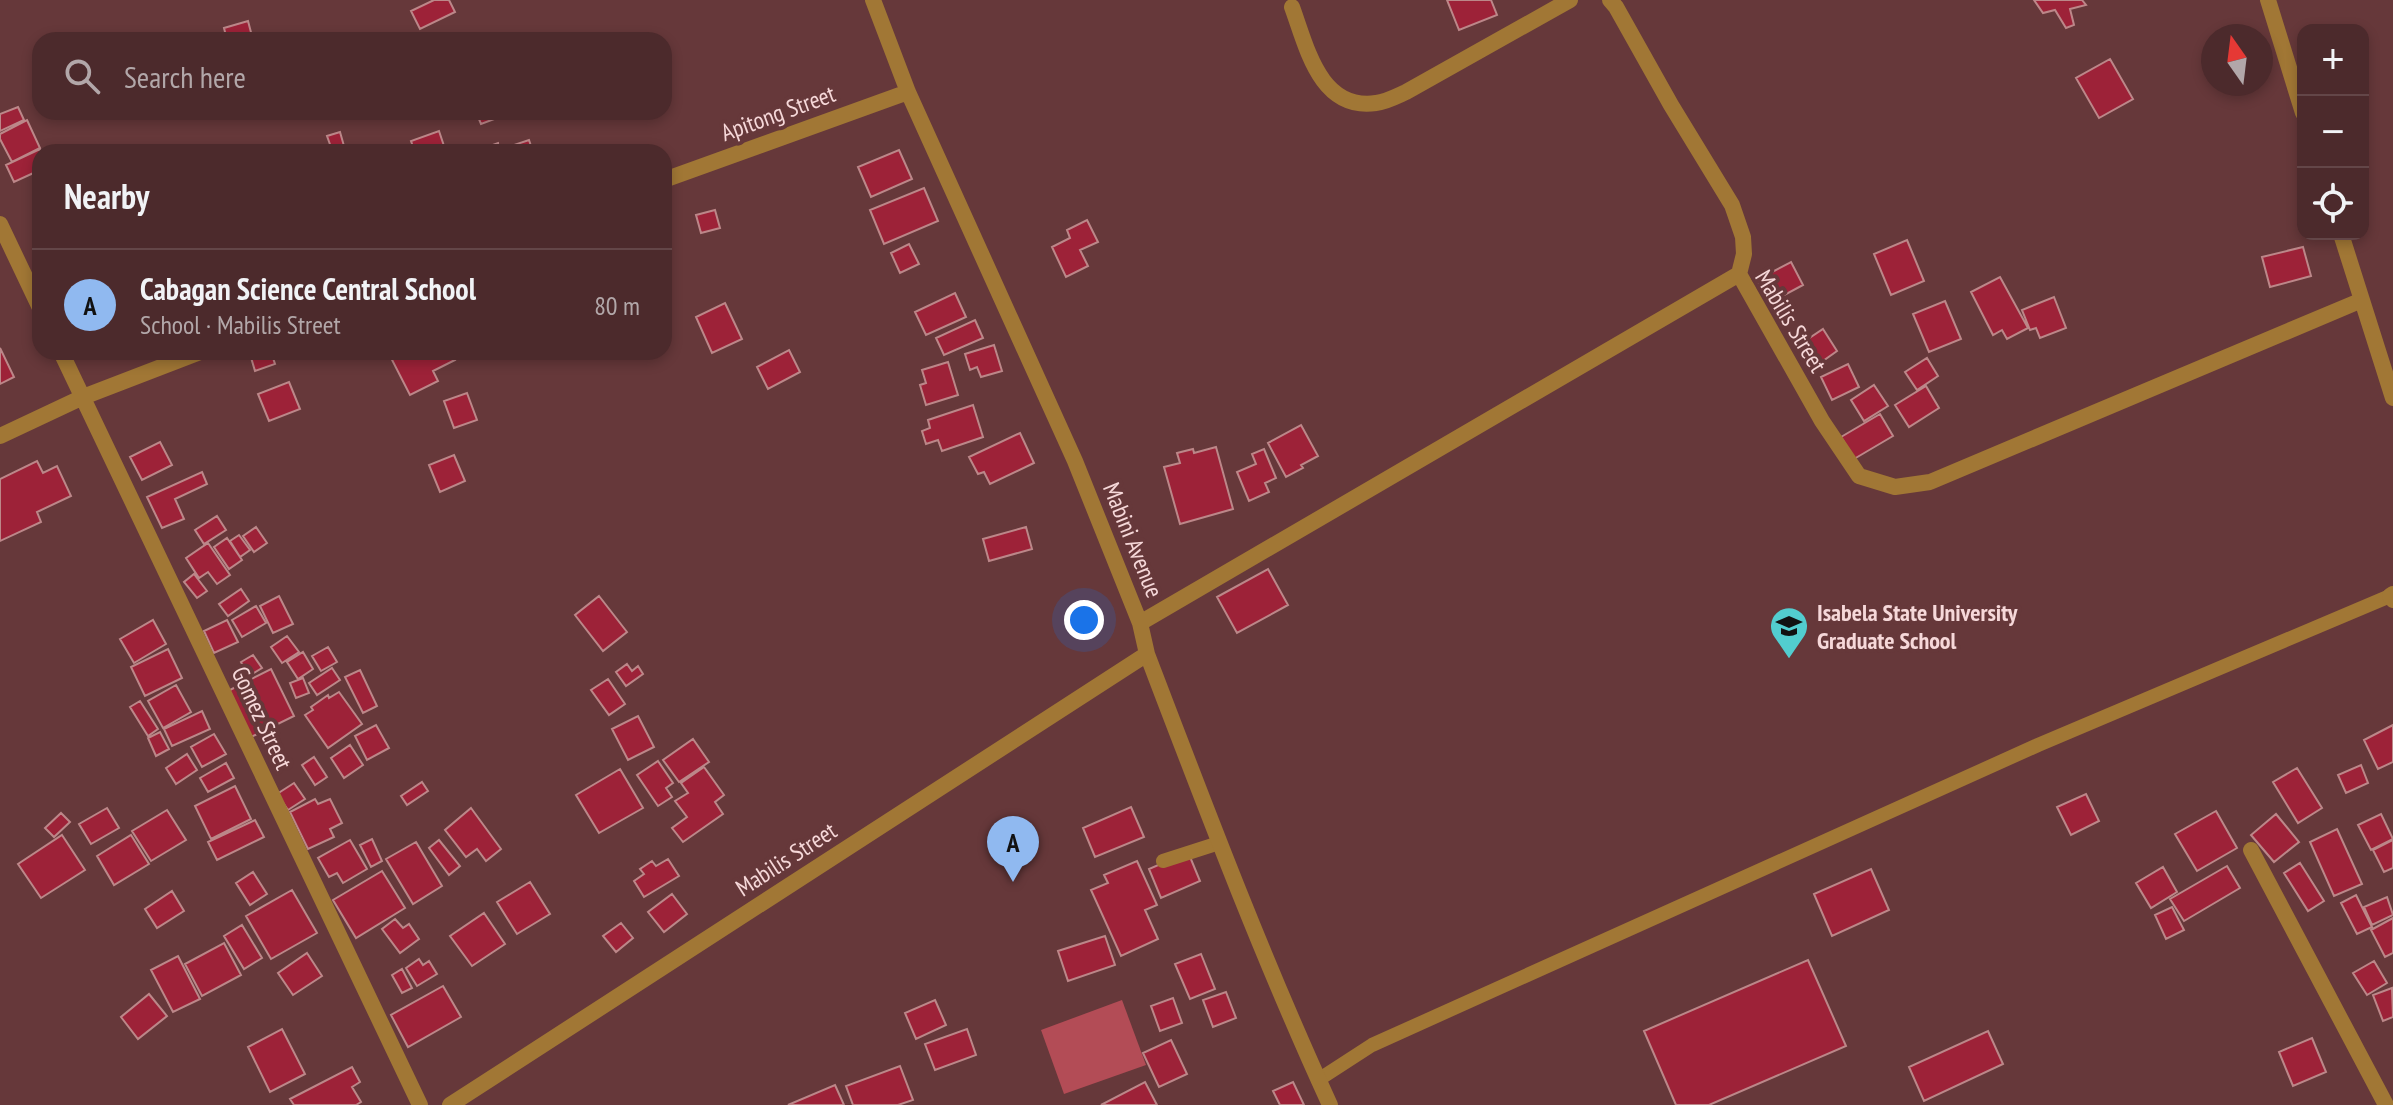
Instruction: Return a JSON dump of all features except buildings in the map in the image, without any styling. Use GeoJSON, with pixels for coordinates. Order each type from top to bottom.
{"type":"FeatureCollection","features":[{"type":"Feature","properties":{"kind":"street","name":"Mabini Avenue"},"geometry":{"type":"LineString","coordinates":[[873,0],[908,92],[1075,461],[1140,623],[1147,654],[1219,843],[1283,1003],[1330,1105]]}},
{"type":"Feature","properties":{"kind":"street"},"geometry":{"type":"LineString","coordinates":[[1292,7],[1314,66],[1335,95],[1351,102],[1377,103],[1406,92],[1570,0]]}},
{"type":"Feature","properties":{"kind":"street"},"geometry":{"type":"LineString","coordinates":[[1610,0],[1732,205],[1743,237],[1744,254],[1739,274]]}},
{"type":"Feature","properties":{"kind":"street"},"geometry":{"type":"LineString","coordinates":[[2268,0],[2298,96]]}},
{"type":"Feature","properties":{"kind":"street","name":"Apitong Street"},"geometry":{"type":"LineString","coordinates":[[672,177],[908,92]]}},
{"type":"Feature","properties":{"kind":"street"},"geometry":{"type":"LineString","coordinates":[[0,224],[32,291]]}},
{"type":"Feature","properties":{"kind":"street"},"geometry":{"type":"LineString","coordinates":[[2343,240],[2362,300],[2386,350],[2393,398]]}},
{"type":"Feature","properties":{"kind":"street","name":"Mabilis Street"},"geometry":{"type":"LineString","coordinates":[[1140,623],[1739,274],[1822,421],[1859,476],[1895,487],[1930,482],[2362,300]]}},
{"type":"Feature","properties":{"kind":"street","name":"Gomez Street"},"geometry":{"type":"LineString","coordinates":[[65,360],[420,1105]]}},
{"type":"Feature","properties":{"kind":"street"},"geometry":{"type":"LineString","coordinates":[[0,436],[83,397],[179,360]]}},
{"type":"Feature","properties":{"kind":"street","name":"Mabilis Street"},"geometry":{"type":"LineString","coordinates":[[450,1105],[1147,654]]}},
{"type":"Feature","properties":{"kind":"street"},"geometry":{"type":"LineString","coordinates":[[2251,850],[2386,1105]]}},
{"type":"Feature","properties":{"kind":"lane"},"geometry":{"type":"LineString","coordinates":[[1318,1080],[1372,1045],[2024,752],[2392,596]]}},
{"type":"Feature","properties":{"kind":"lane"},"geometry":{"type":"LineString","coordinates":[[1163,861],[1219,843]]}},
{"type":"Feature","properties":{"kind":"shaded area"},"geometry":{"type":"Polygon","coordinates":[[[1122,1000],[1146,1065],[1064,1094],[1041,1030],[1122,1000]]]}},
{"type":"Feature","properties":{"kind":"place","name":"Isabela State University Graduate School"},"geometry":{"type":"Point","coordinates":[1789,660]}},
{"type":"Feature","properties":{"kind":"place","name":"Cabagan Science Central School"},"geometry":{"type":"Point","coordinates":[1013,882]}}]}
